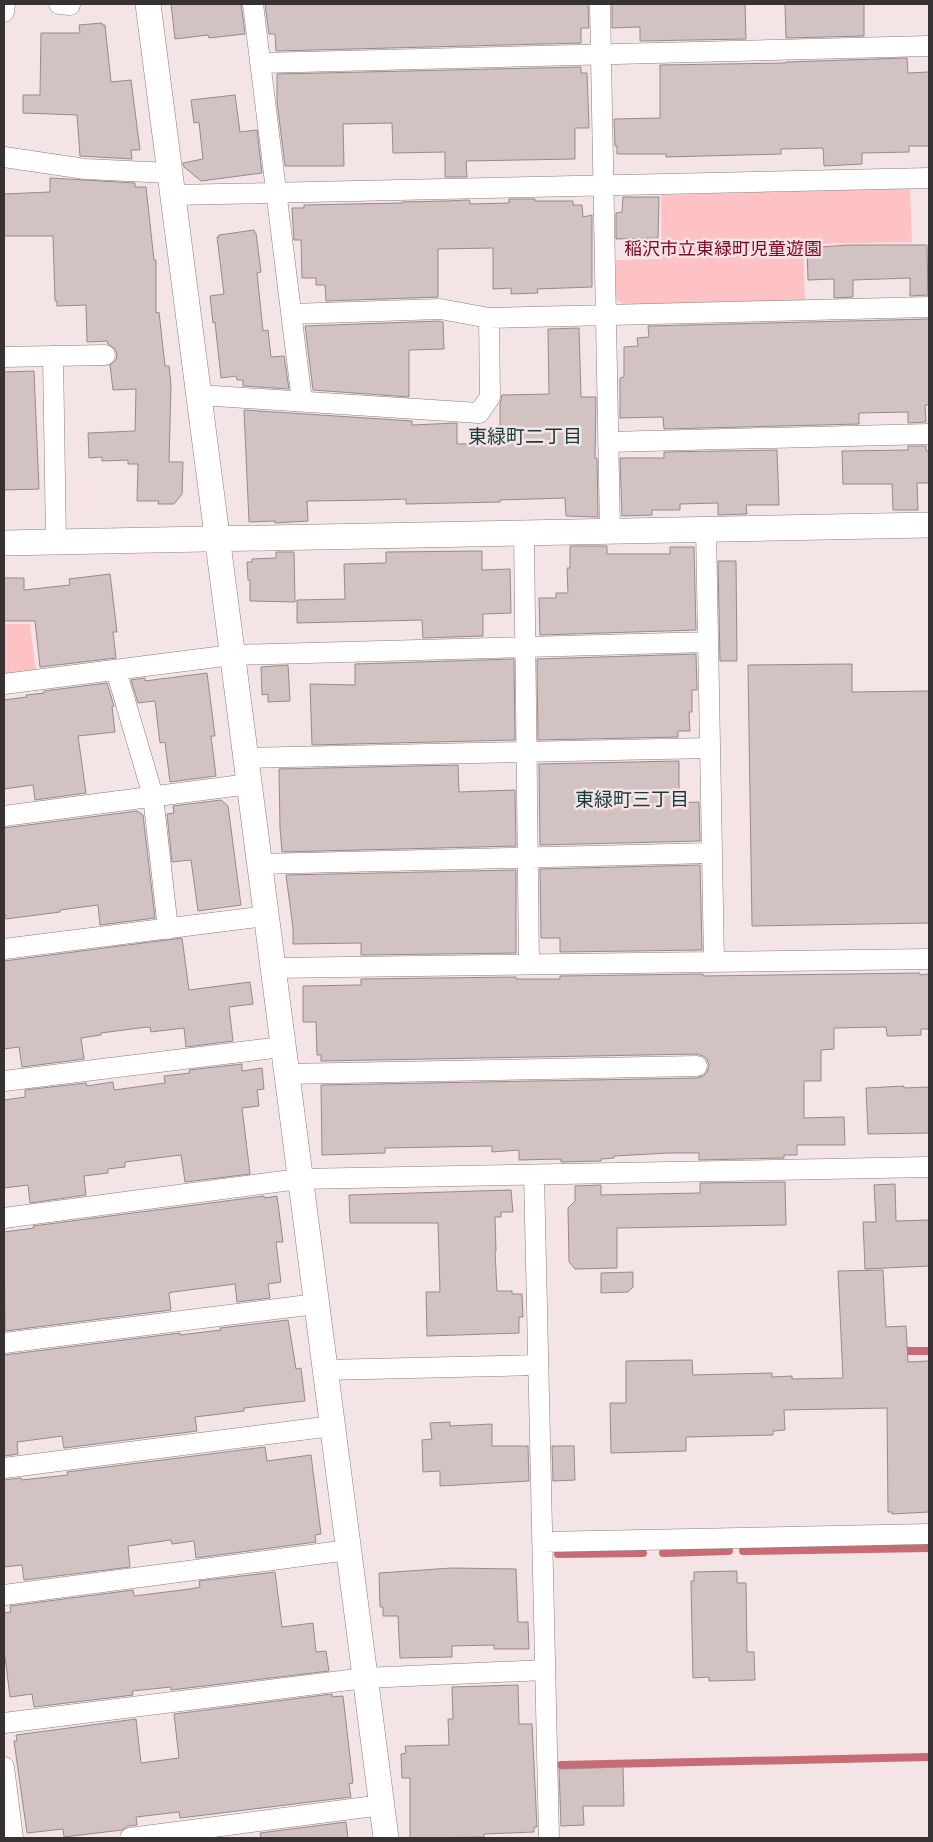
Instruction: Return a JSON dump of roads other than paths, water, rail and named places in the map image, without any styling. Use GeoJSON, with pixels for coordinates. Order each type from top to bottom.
{"type":"FeatureCollection","features":[{"type":"Feature","properties":{"kind":"street"},"geometry":{"type":"LineString","coordinates":[[4,12],[5,4]]}},
{"type":"Feature","properties":{"kind":"street"},"geometry":{"type":"LineString","coordinates":[[148,4],[386,1838]]}},
{"type":"Feature","properties":{"kind":"street"},"geometry":{"type":"LineString","coordinates":[[253,4],[302,402]]}},
{"type":"Feature","properties":{"kind":"street"},"geometry":{"type":"LineString","coordinates":[[600,4],[610,531]]}},
{"type":"Feature","properties":{"kind":"street"},"geometry":{"type":"LineString","coordinates":[[260,63],[929,46]]}},
{"type":"Feature","properties":{"kind":"street"},"geometry":{"type":"LineString","coordinates":[[4,158],[85,169],[172,184],[276,192],[929,178]]}},
{"type":"Feature","properties":{"kind":"street"},"geometry":{"type":"LineString","coordinates":[[292,314],[440,309],[489,318],[929,307]]}},
{"type":"Feature","properties":{"kind":"street"},"geometry":{"type":"LineString","coordinates":[[199,395],[479,413],[490,397],[489,318]]}},
{"type":"Feature","properties":{"kind":"street"},"geometry":{"type":"LineString","coordinates":[[53,356],[56,542]]}},
{"type":"Feature","properties":{"kind":"street"},"geometry":{"type":"LineString","coordinates":[[4,357],[104,356]]}},
{"type":"Feature","properties":{"kind":"street"},"geometry":{"type":"LineString","coordinates":[[608,442],[929,434]]}},
{"type":"Feature","properties":{"kind":"street"},"geometry":{"type":"LineString","coordinates":[[4,543],[929,525]]}},
{"type":"Feature","properties":{"kind":"street"},"geometry":{"type":"LineString","coordinates":[[706,529],[714,961]]}},
{"type":"Feature","properties":{"kind":"street"},"geometry":{"type":"LineString","coordinates":[[524,533],[529,964]]}},
{"type":"Feature","properties":{"kind":"street"},"geometry":{"type":"LineString","coordinates":[[4,684],[232,655],[708,642]]}},
{"type":"Feature","properties":{"kind":"street"},"geometry":{"type":"LineString","coordinates":[[116,670],[153,796],[168,929]]}},
{"type":"Feature","properties":{"kind":"street"},"geometry":{"type":"LineString","coordinates":[[246,758],[710,748]]}},
{"type":"Feature","properties":{"kind":"street"},"geometry":{"type":"LineString","coordinates":[[4,816],[249,784]]}},
{"type":"Feature","properties":{"kind":"street"},"geometry":{"type":"LineString","coordinates":[[259,864],[712,853]]}},
{"type":"Feature","properties":{"kind":"street"},"geometry":{"type":"LineString","coordinates":[[4,949],[266,916]]}},
{"type":"Feature","properties":{"kind":"street"},"geometry":{"type":"LineString","coordinates":[[272,968],[929,959]]}},
{"type":"Feature","properties":{"kind":"street"},"geometry":{"type":"LineString","coordinates":[[4,1081],[282,1047]]}},
{"type":"Feature","properties":{"kind":"street"},"geometry":{"type":"LineString","coordinates":[[286,1074],[696,1066]]}},
{"type":"Feature","properties":{"kind":"street"},"geometry":{"type":"LineString","coordinates":[[4,1218],[299,1179],[929,1167]]}},
{"type":"Feature","properties":{"kind":"street"},"geometry":{"type":"LineString","coordinates":[[534,1175],[549,1838]]}},
{"type":"Feature","properties":{"kind":"street"},"geometry":{"type":"LineString","coordinates":[[4,1343],[316,1304]]}},
{"type":"Feature","properties":{"kind":"street"},"geometry":{"type":"LineString","coordinates":[[324,1370],[538,1365]]}},
{"type":"Feature","properties":{"kind":"street"},"geometry":{"type":"LineString","coordinates":[[4,1468],[332,1426]]}},
{"type":"Feature","properties":{"kind":"street"},"geometry":{"type":"LineString","coordinates":[[542,1542],[929,1534]]}},
{"type":"Feature","properties":{"kind":"street"},"geometry":{"type":"LineString","coordinates":[[4,1595],[348,1550]]}},
{"type":"Feature","properties":{"kind":"street"},"geometry":{"type":"LineString","coordinates":[[4,1723],[365,1678],[545,1670]]}},
{"type":"Feature","properties":{"kind":"street"},"geometry":{"type":"LineString","coordinates":[[4,1767],[13,1838]]}},
{"type":"Feature","properties":{"kind":"street"},"geometry":{"type":"LineString","coordinates":[[130,1838],[382,1805]]}},
{"type":"Feature","properties":{"kind":"waterway"},"geometry":{"type":"LineString","coordinates":[[899,1351],[929,1351]]}},
{"type":"Feature","properties":{"kind":"waterway"},"geometry":{"type":"LineString","coordinates":[[743,1551],[929,1548]]}},
{"type":"Feature","properties":{"kind":"waterway"},"geometry":{"type":"LineString","coordinates":[[663,1553],[729,1551]]}},
{"type":"Feature","properties":{"kind":"waterway"},"geometry":{"type":"LineString","coordinates":[[558,1554],[643,1553]]}},
{"type":"Feature","properties":{"kind":"waterway"},"geometry":{"type":"LineString","coordinates":[[561,1765],[929,1757]]}},
{"type":"Feature","properties":{"kind":"district","name":"東緑町二丁目"},"geometry":{"type":"Point","coordinates":[525,437]}},
{"type":"Feature","properties":{"kind":"district","name":"東緑町三丁目"},"geometry":{"type":"Point","coordinates":[632,800]}},
{"type":"Feature","properties":{"kind":"park label","name":"稲沢市立東緑町児童遊園"},"geometry":{"type":"Point","coordinates":[723,249]}}]}
